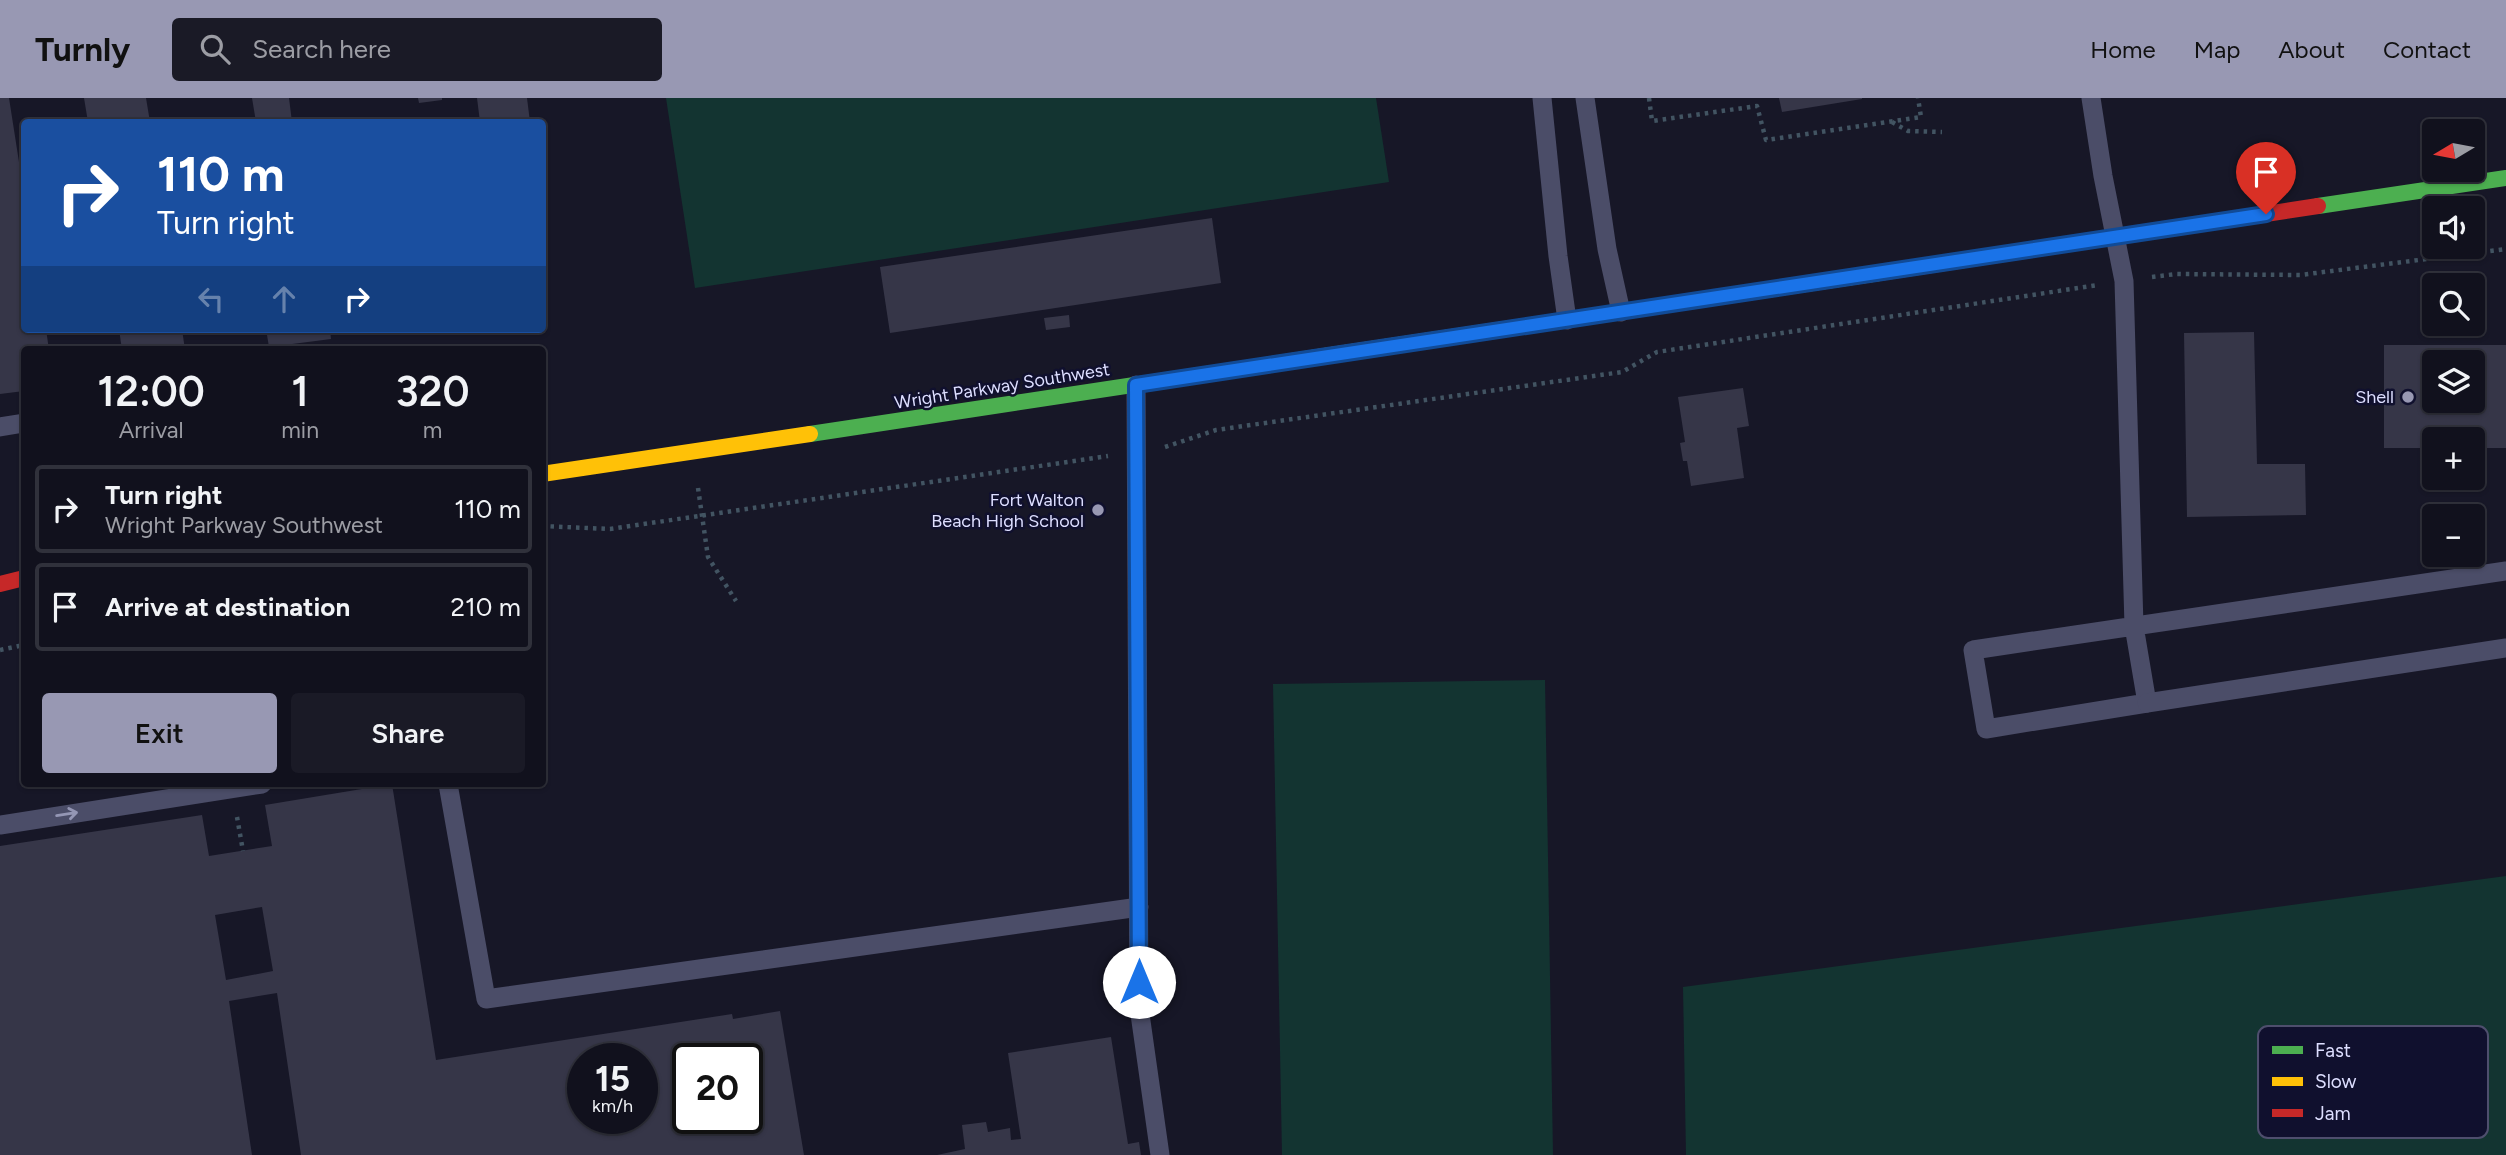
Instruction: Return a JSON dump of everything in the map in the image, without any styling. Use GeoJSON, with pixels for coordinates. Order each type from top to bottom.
{"type":"FeatureCollection","features":[{"type":"Feature","properties":{"kind":"street","name":"Wright Parkway Southwest"},"geometry":{"type":"LineString","coordinates":[[546,473],[2506,178]]}},
{"type":"Feature","properties":{"kind":"street"},"geometry":{"type":"LineString","coordinates":[[0,584],[21,579]]}},
{"type":"Feature","properties":{"kind":"lane"},"geometry":{"type":"LineString","coordinates":[[1542,98],[1567,320]]}},
{"type":"Feature","properties":{"kind":"lane"},"geometry":{"type":"LineString","coordinates":[[1585,98],[1607,249],[1621,312]]}},
{"type":"Feature","properties":{"kind":"lane"},"geometry":{"type":"LineString","coordinates":[[2091,98],[2124,281],[2134,626],[2147,703]]}},
{"type":"Feature","properties":{"kind":"lane"},"geometry":{"type":"LineString","coordinates":[[1136,385],[1139,1007],[1160,1155]]}},
{"type":"Feature","properties":{"kind":"lane"},"geometry":{"type":"LineString","coordinates":[[0,427],[21,424]]}},
{"type":"Feature","properties":{"kind":"lane"},"geometry":{"type":"LineString","coordinates":[[2506,570],[1973,650],[1986,729],[2506,648]]}},
{"type":"Feature","properties":{"kind":"lane"},"geometry":{"type":"LineString","coordinates":[[0,825],[243,787]]}},
{"type":"Feature","properties":{"kind":"lane"},"geometry":{"type":"LineString","coordinates":[[448,787],[486,999],[1139,907]]}},
{"type":"Feature","properties":{"kind":"path"},"geometry":{"type":"LineString","coordinates":[[1649,98],[1653,121],[1757,106],[1766,140],[1921,117],[1918,98]]}},
{"type":"Feature","properties":{"kind":"path"},"geometry":{"type":"LineString","coordinates":[[1891,122],[1908,131],[1942,132]]}},
{"type":"Feature","properties":{"kind":"path"},"geometry":{"type":"LineString","coordinates":[[546,526],[610,529],[1170,447],[1216,430],[1622,372],[1657,352],[2124,281],[2176,274],[2300,275],[2506,249]]}},
{"type":"Feature","properties":{"kind":"path"},"geometry":{"type":"LineString","coordinates":[[693,452],[708,557],[736,601]]}},
{"type":"Feature","properties":{"kind":"path"},"geometry":{"type":"LineString","coordinates":[[0,650],[21,646]]}},
{"type":"Feature","properties":{"kind":"green space"},"geometry":{"type":"Polygon","coordinates":[[[666,98],[1376,98],[1389,182],[695,288],[666,98]]]}},
{"type":"Feature","properties":{"kind":"green space"},"geometry":{"type":"Polygon","coordinates":[[[1545,680],[1553,1155],[1282,1155],[1273,684],[1545,680]]]}},
{"type":"Feature","properties":{"kind":"green space"},"geometry":{"type":"Polygon","coordinates":[[[2506,876],[2506,1155],[1686,1155],[1683,987],[2506,876]]]}},
{"type":"Feature","properties":{"kind":"building"},"geometry":{"type":"Polygon","coordinates":[[[0,98],[9,98],[21,175],[21,333],[47,333],[48,346],[21,346],[21,391],[0,394],[0,98]]]}},
{"type":"Feature","properties":{"kind":"building"},"geometry":{"type":"Polygon","coordinates":[[[84,98],[146,98],[150,119],[88,119],[84,98]]]}},
{"type":"Feature","properties":{"kind":"building"},"geometry":{"type":"Polygon","coordinates":[[[252,98],[289,98],[292,119],[256,119],[252,98]]]}},
{"type":"Feature","properties":{"kind":"building"},"geometry":{"type":"Polygon","coordinates":[[[418,98],[442,98],[442,100],[419,103],[418,98]]]}},
{"type":"Feature","properties":{"kind":"building"},"geometry":{"type":"Polygon","coordinates":[[[477,98],[527,98],[530,119],[480,119],[477,98]]]}},
{"type":"Feature","properties":{"kind":"building"},"geometry":{"type":"Polygon","coordinates":[[[1779,98],[1862,98],[1862,99],[1782,112],[1779,98]]]}},
{"type":"Feature","properties":{"kind":"building"},"geometry":{"type":"Polygon","coordinates":[[[1212,218],[1221,283],[890,333],[880,267],[1212,218]]]}},
{"type":"Feature","properties":{"kind":"building"},"geometry":{"type":"Polygon","coordinates":[[[1069,315],[1070,327],[1046,330],[1044,318],[1069,315]]]}},
{"type":"Feature","properties":{"kind":"building"},"geometry":{"type":"Polygon","coordinates":[[[2254,332],[2257,464],[2305,464],[2306,515],[2187,517],[2184,333],[2254,332]]]}},
{"type":"Feature","properties":{"kind":"building"},"geometry":{"type":"Polygon","coordinates":[[[120,333],[183,333],[184,346],[121,346],[120,333]]]}},
{"type":"Feature","properties":{"kind":"building"},"geometry":{"type":"Polygon","coordinates":[[[267,333],[330,333],[331,339],[269,346],[267,333]]]}},
{"type":"Feature","properties":{"kind":"building"},"geometry":{"type":"Polygon","coordinates":[[[2384,345],[2506,345],[2506,448],[2485,448],[2485,427],[2422,427],[2422,448],[2384,448],[2384,345]]]}},
{"type":"Feature","properties":{"kind":"building"},"geometry":{"type":"Polygon","coordinates":[[[1743,388],[1749,426],[1737,428],[1744,478],[1691,486],[1687,461],[1683,461],[1680,443],[1685,442],[1678,397],[1743,388]]]}},
{"type":"Feature","properties":{"kind":"building"},"geometry":{"type":"Polygon","coordinates":[[[374,787],[392,787],[436,1060],[732,1014],[733,1019],[780,1011],[804,1155],[301,1155],[277,993],[229,1001],[252,1155],[0,1155],[0,846],[202,815],[209,856],[272,846],[265,805],[374,787]],[[262,907],[215,915],[226,980],[273,971],[262,907]]]}},
{"type":"Feature","properties":{"kind":"building"},"geometry":{"type":"Polygon","coordinates":[[[1111,1037],[1128,1144],[1139,1142],[1141,1155],[937,1155],[965,1149],[962,1125],[986,1122],[988,1132],[1010,1128],[1011,1140],[1021,1139],[1008,1053],[1111,1037]]]}},
{"type":"Feature","properties":{"kind":"traffic: fast"},"geometry":{"type":"LineString","coordinates":[[2318,206],[2506,178]]}},
{"type":"Feature","properties":{"kind":"traffic: fast"},"geometry":{"type":"LineString","coordinates":[[810,434],[1318,357]]}},
{"type":"Feature","properties":{"kind":"traffic: slow"},"geometry":{"type":"LineString","coordinates":[[1318,357],[1879,273]]}},
{"type":"Feature","properties":{"kind":"traffic: slow"},"geometry":{"type":"LineString","coordinates":[[546,473],[810,434]]}},
{"type":"Feature","properties":{"kind":"traffic: jam"},"geometry":{"type":"LineString","coordinates":[[1879,273],[2318,206]]}},
{"type":"Feature","properties":{"kind":"traffic: jam"},"geometry":{"type":"LineString","coordinates":[[0,584],[21,579]]}},
{"type":"Feature","properties":{"kind":"place","name":"Shell"},"geometry":{"type":"Point","coordinates":[2408,397]}},
{"type":"Feature","properties":{"kind":"place","name":"Fort Walton Beach High School"},"geometry":{"type":"Point","coordinates":[1098,510]}},
{"type":"Feature","properties":{"kind":"route"},"geometry":{"type":"LineString","coordinates":[[1139,982],[1136,385],[2266,214]]}}]}
